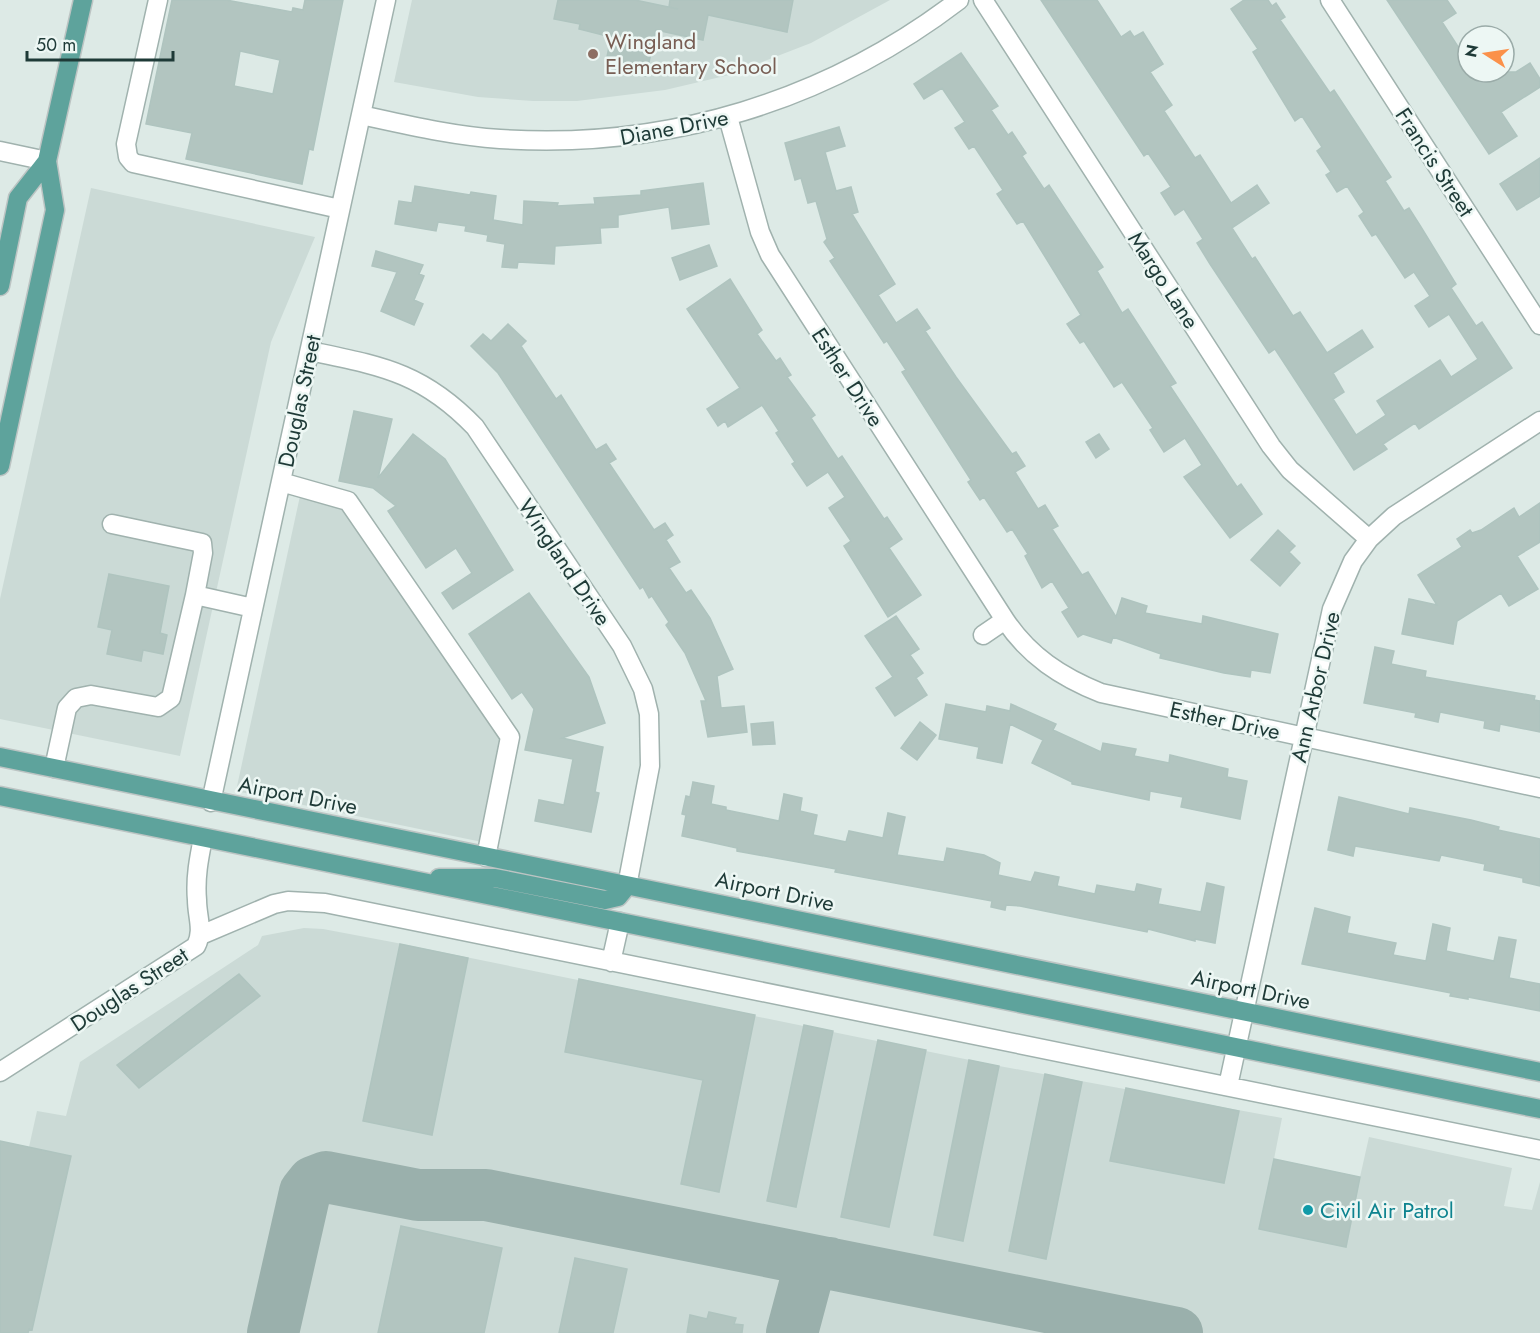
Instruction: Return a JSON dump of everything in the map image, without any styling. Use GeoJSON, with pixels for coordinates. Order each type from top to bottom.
{"type":"FeatureCollection","features":[{"type":"Feature","properties":{"kind":"main road"},"geometry":{"type":"LineString","coordinates":[[0,466],[55,210],[47,161],[82,0]]}},
{"type":"Feature","properties":{"kind":"main road"},"geometry":{"type":"LineString","coordinates":[[0,286],[18,198],[47,161]]}},
{"type":"Feature","properties":{"kind":"main road","name":"Airport Drive"},"geometry":{"type":"LineString","coordinates":[[0,757],[211,802],[1540,1072]]}},
{"type":"Feature","properties":{"kind":"main road"},"geometry":{"type":"LineString","coordinates":[[0,796],[1540,1109]]}},
{"type":"Feature","properties":{"kind":"main road"},"geometry":{"type":"LineString","coordinates":[[404,878],[495,878],[605,900],[618,897],[627,886]]}},
{"type":"Feature","properties":{"kind":"street"},"geometry":{"type":"LineString","coordinates":[[158,0],[126,144],[128,157],[139,166],[340,209]]}},
{"type":"Feature","properties":{"kind":"street","name":"Douglas Street"},"geometry":{"type":"LineString","coordinates":[[211,802],[386,0]]}},
{"type":"Feature","properties":{"kind":"street","name":"Diane Drive"},"geometry":{"type":"LineString","coordinates":[[361,115],[441,132],[498,139],[556,141],[614,139],[671,130],[728,117],[797,94],[840,76],[900,42],[959,0]]}},
{"type":"Feature","properties":{"kind":"street","name":"Margo Lane"},"geometry":{"type":"LineString","coordinates":[[983,0],[1271,446],[1290,470],[1369,539]]}},
{"type":"Feature","properties":{"kind":"street","name":"Francis Street"},"geometry":{"type":"LineString","coordinates":[[1330,0],[1540,325]]}},
{"type":"Feature","properties":{"kind":"street","name":"Esther Drive"},"geometry":{"type":"LineString","coordinates":[[728,117],[760,232],[770,255],[1005,620],[1029,650],[1050,668],[1101,693],[1540,788]]}},
{"type":"Feature","properties":{"kind":"street"},"geometry":{"type":"LineString","coordinates":[[0,152],[47,161]]}},
{"type":"Feature","properties":{"kind":"street","name":"Wingland Drive"},"geometry":{"type":"LineString","coordinates":[[310,351],[406,375],[453,405],[475,427],[627,654],[643,689],[651,739],[650,766],[627,886]]}},
{"type":"Feature","properties":{"kind":"street","name":"Ann Arbor Drive"},"geometry":{"type":"LineString","coordinates":[[1228,1086],[1332,609],[1349,568],[1369,539],[1394,516],[1540,421]]}},
{"type":"Feature","properties":{"kind":"street"},"geometry":{"type":"LineString","coordinates":[[281,482],[348,501],[510,737],[486,857]]}},
{"type":"Feature","properties":{"kind":"street"},"geometry":{"type":"LineString","coordinates":[[54,768],[67,708],[76,698],[91,695],[158,706],[171,698],[176,686],[203,553],[202,543],[112,524]]}},
{"type":"Feature","properties":{"kind":"street"},"geometry":{"type":"LineString","coordinates":[[195,595],[253,608]]}},
{"type":"Feature","properties":{"kind":"street"},"geometry":{"type":"LineString","coordinates":[[982,634],[1005,620]]}},
{"type":"Feature","properties":{"kind":"street","name":"Douglas Street"},"geometry":{"type":"LineString","coordinates":[[0,1072],[187,954],[196,946],[201,935],[196,900],[197,866],[203,838]]}},
{"type":"Feature","properties":{"kind":"street"},"geometry":{"type":"LineString","coordinates":[[201,935],[274,904],[288,901],[325,903],[1540,1150]]}},
{"type":"Feature","properties":{"kind":"street"},"geometry":{"type":"LineString","coordinates":[[611,962],[620,922]]}},
{"type":"Feature","properties":{"kind":"shaded area","name":"Wingland Elementary School"},"geometry":{"type":"Polygon","coordinates":[[[412,0],[890,0],[811,43],[729,75],[665,90],[577,101],[533,101],[478,97],[394,82],[412,0]]]}},
{"type":"Feature","properties":{"kind":"shaded area"},"geometry":{"type":"Polygon","coordinates":[[[91,188],[315,237],[271,342],[180,756],[0,719],[0,599],[91,188]]]}},
{"type":"Feature","properties":{"kind":"shaded area"},"geometry":{"type":"Polygon","coordinates":[[[300,496],[349,507],[503,735],[482,842],[236,791],[300,496]]]}},
{"type":"Feature","properties":{"kind":"shaded area"},"geometry":{"type":"Polygon","coordinates":[[[304,928],[323,929],[392,942],[999,1066],[1282,1118],[1274,1159],[1360,1177],[1369,1137],[1512,1168],[1504,1206],[1532,1210],[1540,1182],[1540,1333],[0,1333],[0,1141],[29,1147],[37,1111],[66,1116],[80,1062],[258,945],[262,936],[304,928]]]}},
{"type":"Feature","properties":{"kind":"building"},"geometry":{"type":"Polygon","coordinates":[[[172,0],[226,0],[292,12],[293,8],[303,10],[305,0],[343,0],[313,150],[309,149],[302,184],[186,159],[192,133],[146,124],[172,0]],[[240,51],[234,86],[273,94],[280,60],[240,51]]]}},
{"type":"Feature","properties":{"kind":"building"},"geometry":{"type":"Polygon","coordinates":[[[558,0],[635,0],[678,9],[669,7],[670,0],[793,0],[787,32],[708,15],[703,40],[656,30],[646,76],[605,67],[611,37],[579,29],[580,24],[554,19],[558,0]]]}},
{"type":"Feature","properties":{"kind":"building"},"geometry":{"type":"Polygon","coordinates":[[[1041,0],[1097,0],[1121,37],[1130,31],[1134,37],[1143,32],[1163,64],[1150,72],[1172,105],[1164,111],[1195,158],[1200,155],[1231,203],[1257,185],[1269,203],[1232,228],[1252,259],[1255,257],[1293,316],[1300,312],[1327,353],[1362,330],[1373,347],[1333,373],[1344,392],[1333,399],[1356,435],[1386,415],[1377,401],[1440,360],[1451,377],[1478,359],[1449,314],[1429,327],[1415,306],[1430,296],[1414,272],[1405,278],[1376,234],[1372,236],[1359,216],[1364,212],[1347,186],[1337,192],[1326,175],[1331,172],[1317,151],[1322,147],[1302,116],[1295,121],[1253,52],[1258,49],[1231,9],[1244,0],[1268,0],[1272,6],[1276,3],[1285,17],[1280,20],[1330,93],[1334,90],[1391,177],[1385,181],[1404,211],[1409,208],[1421,227],[1456,284],[1451,288],[1476,326],[1482,322],[1512,368],[1419,429],[1415,423],[1383,444],[1387,449],[1354,470],[1275,349],[1269,353],[1210,264],[1197,243],[1203,239],[1184,209],[1175,215],[1161,193],[1171,187],[1148,153],[1144,156],[1041,0]]]}},
{"type":"Feature","properties":{"kind":"building"},"geometry":{"type":"Polygon","coordinates":[[[1387,0],[1447,0],[1456,13],[1442,22],[1456,44],[1456,84],[1516,84],[1516,72],[1530,63],[1540,79],[1540,87],[1501,112],[1517,136],[1489,154],[1387,0]]]}},
{"type":"Feature","properties":{"kind":"building"},"geometry":{"type":"Polygon","coordinates":[[[961,53],[998,106],[991,110],[1008,135],[1012,132],[1026,153],[1022,156],[1044,189],[1049,185],[1103,267],[1097,271],[1122,313],[1128,309],[1176,383],[1170,386],[1237,487],[1241,484],[1262,514],[1230,538],[1184,477],[1202,465],[1185,438],[1164,452],[1150,430],[1153,428],[1122,382],[1114,387],[1084,341],[1080,343],[1067,324],[1081,315],[1023,221],[1017,224],[997,194],[1003,190],[974,146],[969,149],[955,128],[965,122],[942,88],[924,99],[914,84],[961,53]]]}},
{"type":"Feature","properties":{"kind":"building"},"geometry":{"type":"Polygon","coordinates":[[[839,127],[845,146],[825,152],[836,191],[851,187],[858,212],[852,214],[895,284],[878,295],[896,323],[917,309],[930,328],[925,331],[956,377],[1012,454],[1016,452],[1025,466],[1015,472],[1038,509],[1045,505],[1058,526],[1052,529],[1082,575],[1088,572],[1116,617],[1122,598],[1147,606],[1145,613],[1202,624],[1203,616],[1278,634],[1270,673],[1251,670],[1250,677],[1224,673],[1160,658],[1161,654],[1113,637],[1111,643],[1083,634],[1078,637],[1062,612],[1069,608],[1052,581],[1042,588],[1025,556],[1028,554],[1012,529],[1007,532],[984,497],[980,500],[968,482],[971,480],[902,372],[906,370],[887,341],[884,343],[830,261],[835,258],[824,242],[827,239],[816,201],[808,203],[801,178],[795,180],[785,143],[839,127]]]}},
{"type":"Feature","properties":{"kind":"building"},"geometry":{"type":"Polygon","coordinates":[[[1540,158],[1540,196],[1517,210],[1500,184],[1540,158]]]}},
{"type":"Feature","properties":{"kind":"building"},"geometry":{"type":"Polygon","coordinates":[[[703,183],[709,224],[672,229],[669,207],[618,215],[618,227],[600,228],[601,243],[555,246],[554,264],[518,262],[517,268],[502,267],[505,244],[487,241],[488,235],[465,231],[466,226],[438,222],[436,231],[395,224],[399,201],[412,203],[415,186],[470,195],[471,192],[496,196],[493,220],[523,225],[524,201],[558,203],[557,206],[595,204],[594,198],[641,195],[641,191],[703,183]]]}},
{"type":"Feature","properties":{"kind":"building"},"geometry":{"type":"Polygon","coordinates":[[[709,245],[717,266],[680,280],[672,258],[709,245]]]}},
{"type":"Feature","properties":{"kind":"building"},"geometry":{"type":"Polygon","coordinates":[[[376,251],[423,265],[419,274],[424,276],[414,300],[423,304],[414,325],[381,311],[397,272],[372,266],[376,251]]]}},
{"type":"Feature","properties":{"kind":"building"},"geometry":{"type":"Polygon","coordinates":[[[730,279],[762,330],[757,334],[776,361],[780,358],[791,375],[787,377],[815,415],[811,418],[830,447],[838,459],[842,456],[884,519],[887,517],[902,539],[889,548],[921,595],[888,617],[844,546],[851,541],[829,508],[845,497],[828,472],[807,486],[792,464],[795,462],[776,433],[779,431],[762,405],[728,427],[725,421],[718,426],[707,409],[740,388],[687,309],[730,279]]]}},
{"type":"Feature","properties":{"kind":"building"},"geometry":{"type":"Polygon","coordinates":[[[508,324],[526,341],[521,346],[556,399],[561,395],[596,450],[606,444],[616,459],[609,463],[654,530],[665,523],[673,535],[666,540],[680,562],[669,568],[686,593],[691,590],[710,618],[733,669],[717,676],[721,708],[744,706],[747,732],[708,737],[701,701],[706,701],[685,653],[666,625],[669,622],[652,596],[649,598],[643,587],[640,589],[498,373],[471,346],[483,334],[491,341],[508,324]]]}},
{"type":"Feature","properties":{"kind":"building"},"geometry":{"type":"Polygon","coordinates":[[[354,411],[392,419],[378,478],[413,434],[445,459],[513,570],[453,609],[442,593],[472,573],[456,548],[426,568],[388,511],[396,506],[373,488],[339,481],[354,411]]]}},
{"type":"Feature","properties":{"kind":"building"},"geometry":{"type":"Polygon","coordinates":[[[1099,434],[1109,449],[1096,458],[1086,442],[1099,434]]]}},
{"type":"Feature","properties":{"kind":"building"},"geometry":{"type":"Polygon","coordinates":[[[1540,503],[1540,542],[1517,556],[1538,589],[1509,606],[1501,593],[1457,621],[1453,644],[1402,634],[1409,599],[1437,605],[1418,575],[1462,547],[1457,539],[1470,530],[1472,533],[1481,530],[1514,508],[1519,517],[1540,503]]]}},
{"type":"Feature","properties":{"kind":"building"},"geometry":{"type":"Polygon","coordinates":[[[1278,530],[1295,546],[1289,552],[1300,563],[1280,586],[1251,560],[1278,530]]]}},
{"type":"Feature","properties":{"kind":"building"},"geometry":{"type":"Polygon","coordinates":[[[109,574],[169,586],[160,633],[167,635],[163,654],[143,650],[141,661],[107,654],[112,630],[98,627],[109,574]]]}},
{"type":"Feature","properties":{"kind":"building"},"geometry":{"type":"Polygon","coordinates":[[[529,593],[589,677],[605,723],[562,738],[603,747],[595,792],[599,793],[591,832],[535,821],[539,800],[564,805],[573,759],[525,750],[534,709],[522,692],[512,699],[469,634],[529,593]]]}},
{"type":"Feature","properties":{"kind":"building"},"geometry":{"type":"Polygon","coordinates":[[[896,616],[919,649],[910,655],[923,673],[916,678],[927,695],[895,716],[876,688],[893,677],[865,636],[896,616]]]}},
{"type":"Feature","properties":{"kind":"building"},"geometry":{"type":"Polygon","coordinates":[[[1375,647],[1394,651],[1391,664],[1426,671],[1425,677],[1535,696],[1534,700],[1540,701],[1540,732],[1500,724],[1499,731],[1484,728],[1485,721],[1440,712],[1438,722],[1415,717],[1416,713],[1364,703],[1375,647]]]}},
{"type":"Feature","properties":{"kind":"building"},"geometry":{"type":"Polygon","coordinates":[[[946,704],[986,712],[987,706],[1010,711],[1011,704],[1056,724],[1053,730],[1101,752],[1103,743],[1136,749],[1134,756],[1169,763],[1170,755],[1228,769],[1227,777],[1247,781],[1240,819],[1181,807],[1183,797],[1150,791],[1149,800],[1072,784],[1032,763],[1043,740],[1010,724],[1002,763],[977,758],[979,747],[939,739],[946,704]]]}},
{"type":"Feature","properties":{"kind":"building"},"geometry":{"type":"Polygon","coordinates":[[[773,722],[775,744],[753,745],[751,724],[773,722]]]}},
{"type":"Feature","properties":{"kind":"building"},"geometry":{"type":"Polygon","coordinates":[[[920,722],[936,735],[917,760],[901,748],[920,722]]]}},
{"type":"Feature","properties":{"kind":"building"},"geometry":{"type":"Polygon","coordinates":[[[693,782],[714,786],[711,804],[726,807],[726,810],[779,821],[784,794],[802,798],[800,811],[817,815],[813,835],[846,842],[849,831],[883,838],[888,813],[905,817],[897,855],[944,862],[947,848],[984,855],[1000,863],[998,875],[1031,882],[1035,872],[1059,877],[1057,886],[1095,894],[1097,885],[1135,892],[1137,884],[1161,889],[1158,904],[1201,912],[1207,883],[1224,887],[1215,943],[1195,939],[1195,941],[1148,929],[1147,932],[1020,906],[1006,905],[1005,910],[991,907],[992,901],[835,872],[836,869],[737,851],[737,848],[682,836],[686,815],[682,814],[686,796],[690,797],[693,782]]]}},
{"type":"Feature","properties":{"kind":"building"},"geometry":{"type":"Polygon","coordinates":[[[1339,797],[1409,814],[1410,808],[1471,820],[1499,827],[1498,830],[1540,839],[1540,886],[1523,882],[1523,878],[1484,870],[1485,864],[1441,855],[1439,861],[1355,846],[1353,856],[1328,850],[1339,797]]]}},
{"type":"Feature","properties":{"kind":"building"},"geometry":{"type":"Polygon","coordinates":[[[1315,908],[1350,917],[1347,933],[1396,943],[1393,955],[1426,961],[1433,924],[1450,928],[1446,951],[1494,961],[1499,937],[1516,940],[1509,978],[1540,984],[1540,1011],[1468,997],[1468,999],[1450,996],[1451,993],[1302,964],[1315,908]]]}},
{"type":"Feature","properties":{"kind":"building"},"geometry":{"type":"Polygon","coordinates":[[[400,944],[468,958],[432,1135],[363,1121],[400,944]]]}},
{"type":"Feature","properties":{"kind":"building"},"geometry":{"type":"Polygon","coordinates":[[[239,974],[260,996],[139,1088],[117,1065],[239,974]]]}},
{"type":"Feature","properties":{"kind":"building"},"geometry":{"type":"Polygon","coordinates":[[[579,979],[755,1015],[719,1192],[681,1184],[703,1080],[565,1052],[579,979]]]}},
{"type":"Feature","properties":{"kind":"building"},"geometry":{"type":"Polygon","coordinates":[[[804,1025],[833,1031],[796,1207],[767,1201],[804,1025]]]}},
{"type":"Feature","properties":{"kind":"building"},"geometry":{"type":"Polygon","coordinates":[[[878,1040],[926,1050],[889,1227],[841,1217],[878,1040]]]}},
{"type":"Feature","properties":{"kind":"building"},"geometry":{"type":"Polygon","coordinates":[[[969,1060],[999,1066],[963,1241],[934,1235],[969,1060]]]}},
{"type":"Feature","properties":{"kind":"building"},"geometry":{"type":"Polygon","coordinates":[[[1045,1074],[1082,1082],[1046,1259],[1009,1251],[1045,1074]]]}},
{"type":"Feature","properties":{"kind":"building"},"geometry":{"type":"Polygon","coordinates":[[[1126,1088],[1239,1111],[1224,1183],[1110,1161],[1126,1088]]]}},
{"type":"Feature","properties":{"kind":"building"},"geometry":{"type":"Polygon","coordinates":[[[0,1141],[71,1156],[32,1330],[29,1329],[28,1333],[0,1333],[0,1141]]]}},
{"type":"Feature","properties":{"kind":"building","name":"Civil Air Patrol"},"geometry":{"type":"Polygon","coordinates":[[[1274,1159],[1360,1177],[1346,1247],[1259,1229],[1274,1159]]]}},
{"type":"Feature","properties":{"kind":"building"},"geometry":{"type":"Polygon","coordinates":[[[401,1226],[502,1248],[484,1333],[378,1333],[401,1226]]]}},
{"type":"Feature","properties":{"kind":"building"},"geometry":{"type":"Polygon","coordinates":[[[575,1258],[627,1269],[613,1333],[559,1333],[575,1258]]]}},
{"type":"Feature","properties":{"kind":"building"},"geometry":{"type":"Polygon","coordinates":[[[709,1312],[736,1318],[734,1324],[743,1325],[742,1333],[687,1333],[690,1315],[707,1319],[709,1312]]]}},
{"type":"Feature","properties":{"kind":"taxiway"},"geometry":{"type":"LineString","coordinates":[[273,1333],[305,1192],[313,1182],[326,1177],[418,1195],[486,1195],[1177,1333]]}},
{"type":"Feature","properties":{"kind":"taxiway"},"geometry":{"type":"LineString","coordinates":[[792,1333],[808,1273],[814,1268],[829,1263]]}},
{"type":"Feature","properties":{"kind":"place","name":"Wingland Elementary School"},"geometry":{"type":"Point","coordinates":[593,54]}},
{"type":"Feature","properties":{"kind":"place","name":"Civil Air Patrol"},"geometry":{"type":"Point","coordinates":[1308,1210]}}]}
